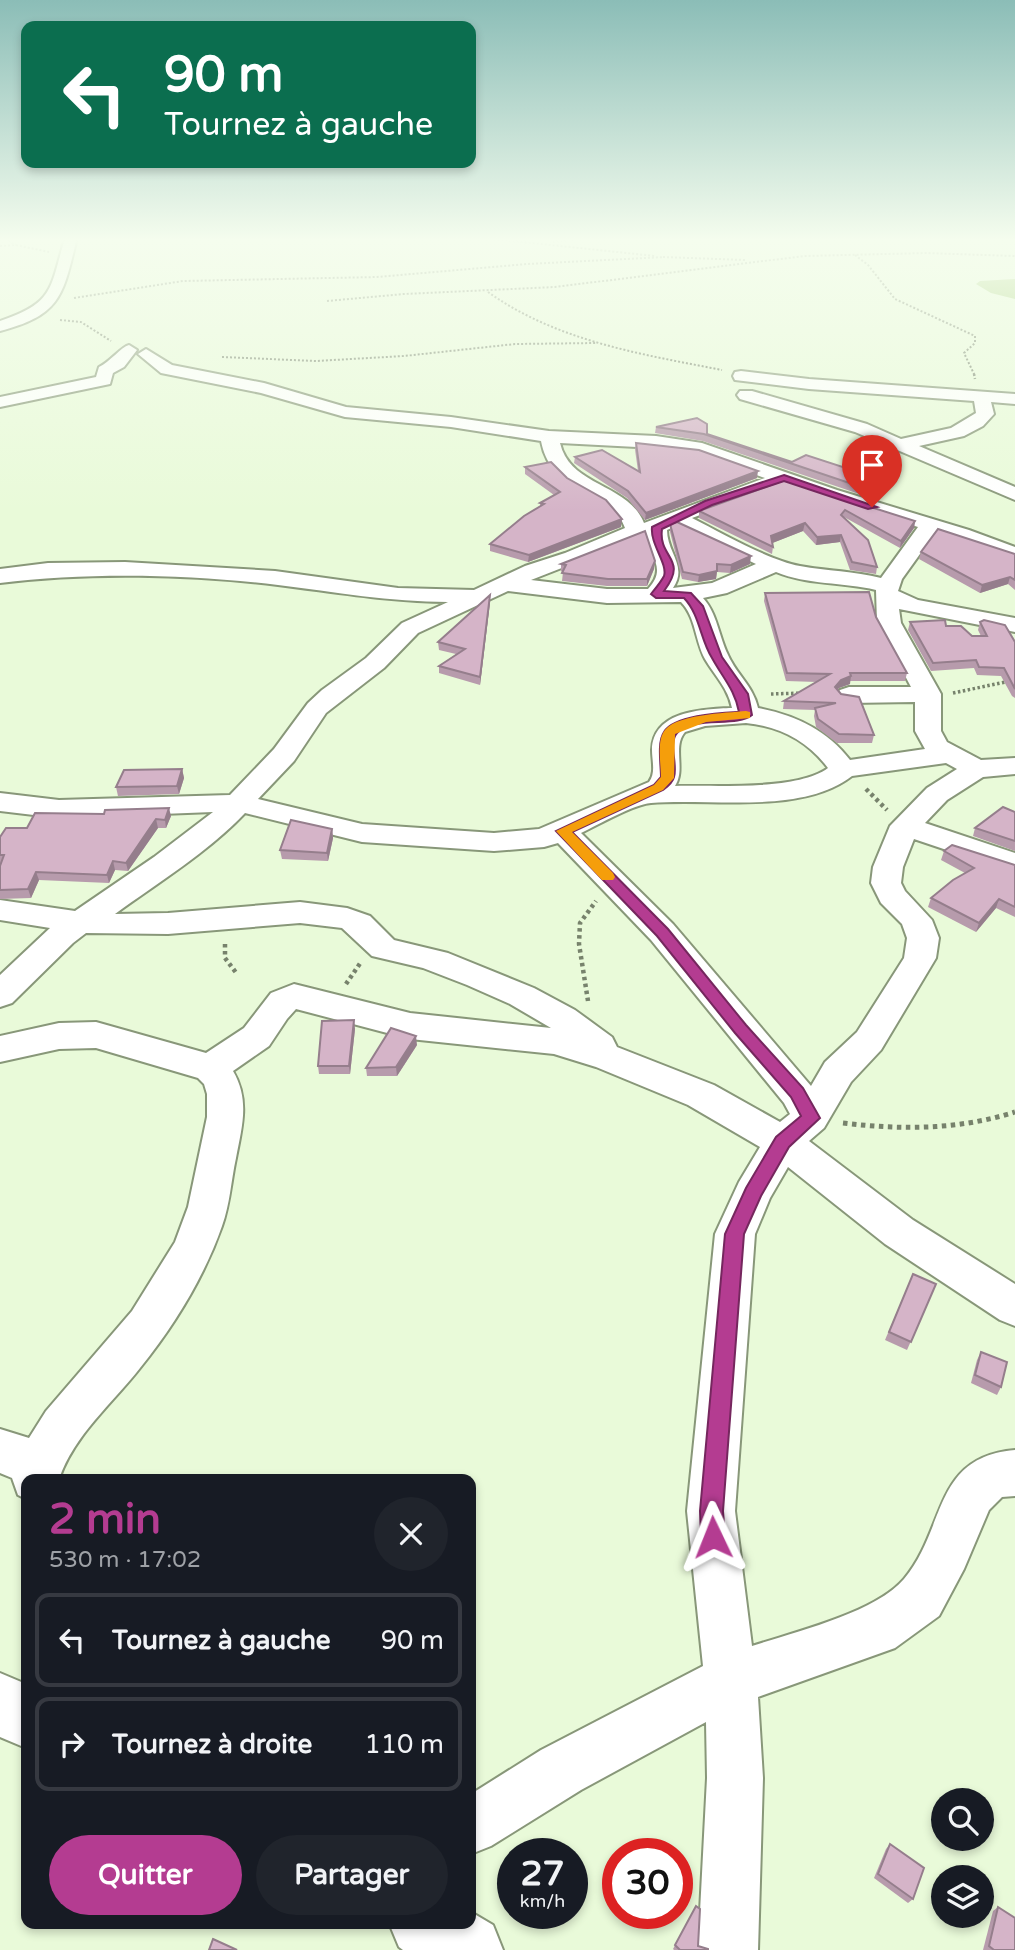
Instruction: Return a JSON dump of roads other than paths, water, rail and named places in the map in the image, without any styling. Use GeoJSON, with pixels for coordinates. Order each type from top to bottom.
{"type":"FeatureCollection","features":[{"type":"Feature","properties":{"kind":"street"},"geometry":{"type":"LineString","coordinates":[[0,402],[104,380],[105,372],[137,352],[167,369],[264,388],[345,412],[451,422],[549,437],[684,445],[714,452],[1015,555]]}},
{"type":"Feature","properties":{"kind":"street"},"geometry":{"type":"LineString","coordinates":[[741,376],[809,384],[1015,399]]}},
{"type":"Feature","properties":{"kind":"street"},"geometry":{"type":"LineString","coordinates":[[746,395],[861,428],[1015,494]]}},
{"type":"Feature","properties":{"kind":"street"},"geometry":{"type":"LineString","coordinates":[[977,476],[982,468],[975,443],[985,414],[981,395]]}},
{"type":"Feature","properties":{"kind":"street"},"geometry":{"type":"LineString","coordinates":[[549,437],[550,450],[562,470],[573,480],[624,509],[632,517],[808,575],[858,579],[925,609],[1015,625]]}},
{"type":"Feature","properties":{"kind":"street"},"geometry":{"type":"LineString","coordinates":[[902,444],[975,443]]}},
{"type":"Feature","properties":{"kind":"street"},"geometry":{"type":"LineString","coordinates":[[0,995],[42,953],[79,922],[174,858],[240,803],[284,755],[317,708],[375,663],[410,628],[491,589],[747,489],[784,478]]}},
{"type":"Feature","properties":{"kind":"street"},"geometry":{"type":"LineString","coordinates":[[656,525],[656,537],[670,570],[669,578],[656,594]]}},
{"type":"Feature","properties":{"kind":"street"},"geometry":{"type":"LineString","coordinates":[[930,525],[908,552],[888,591],[887,615],[893,633],[918,672],[928,694],[928,731],[937,747],[962,762]]}},
{"type":"Feature","properties":{"kind":"street"},"geometry":{"type":"LineString","coordinates":[[0,576],[48,570],[125,569],[275,578],[398,595],[491,589],[584,594],[687,595],[719,587],[774,565]]}},
{"type":"Feature","properties":{"kind":"street"},"geometry":{"type":"LineString","coordinates":[[687,595],[698,606],[716,657],[744,705],[799,730],[826,748],[844,770]]}},
{"type":"Feature","properties":{"kind":"street"},"geometry":{"type":"LineString","coordinates":[[849,695],[928,694]]}},
{"type":"Feature","properties":{"kind":"street"},"geometry":{"type":"LineString","coordinates":[[0,802],[59,809],[240,803],[362,833],[494,842],[544,838],[659,788],[667,778],[670,732],[690,722],[744,705]]}},
{"type":"Feature","properties":{"kind":"street"},"geometry":{"type":"LineString","coordinates":[[728,1950],[735,1778],[731,1680],[715,1563],[711,1511],[735,1234],[752,1193],[838,1072],[869,1041],[920,958],[923,939],[916,920],[892,896],[886,883],[888,867],[905,826],[937,794],[962,762]]}},
{"type":"Feature","properties":{"kind":"street"},"geometry":{"type":"LineString","coordinates":[[644,795],[790,791],[831,779],[844,770],[876,763],[962,762],[1014,766]]}},
{"type":"Feature","properties":{"kind":"street"},"geometry":{"type":"LineString","coordinates":[[905,826],[1015,863]]}},
{"type":"Feature","properties":{"kind":"street"},"geometry":{"type":"LineString","coordinates":[[563,831],[662,932],[797,1093],[797,1130]]}},
{"type":"Feature","properties":{"kind":"street"},"geometry":{"type":"LineString","coordinates":[[0,910],[79,922],[172,924],[259,915],[323,914],[357,922],[367,928],[377,944],[392,951],[434,960],[481,978],[551,1012],[578,1028],[599,1045],[608,1057]]}},
{"type":"Feature","properties":{"kind":"street"},"geometry":{"type":"LineString","coordinates":[[210,1068],[260,1034],[279,1002],[294,996],[330,1003],[410,1026],[554,1041],[608,1057],[797,1130],[899,1232],[1015,1307]]}},
{"type":"Feature","properties":{"kind":"street"},"geometry":{"type":"LineString","coordinates":[[0,1049],[59,1036],[96,1034],[210,1068],[218,1074],[226,1100],[223,1131],[202,1224],[183,1268],[155,1314],[126,1353],[84,1397],[49,1444],[25,1465]]}},
{"type":"Feature","properties":{"kind":"street"},"geometry":{"type":"LineString","coordinates":[[476,1823],[561,1770],[731,1680],[877,1630],[921,1598],[947,1552],[972,1493],[992,1475],[1015,1473]]}},
{"type":"Feature","properties":{"kind":"street"},"geometry":{"type":"LineString","coordinates":[[0,1703],[21,1714]]}},
{"type":"Feature","properties":{"kind":"street"},"geometry":{"type":"LineString","coordinates":[[433,1929],[468,1950]]}}]}
